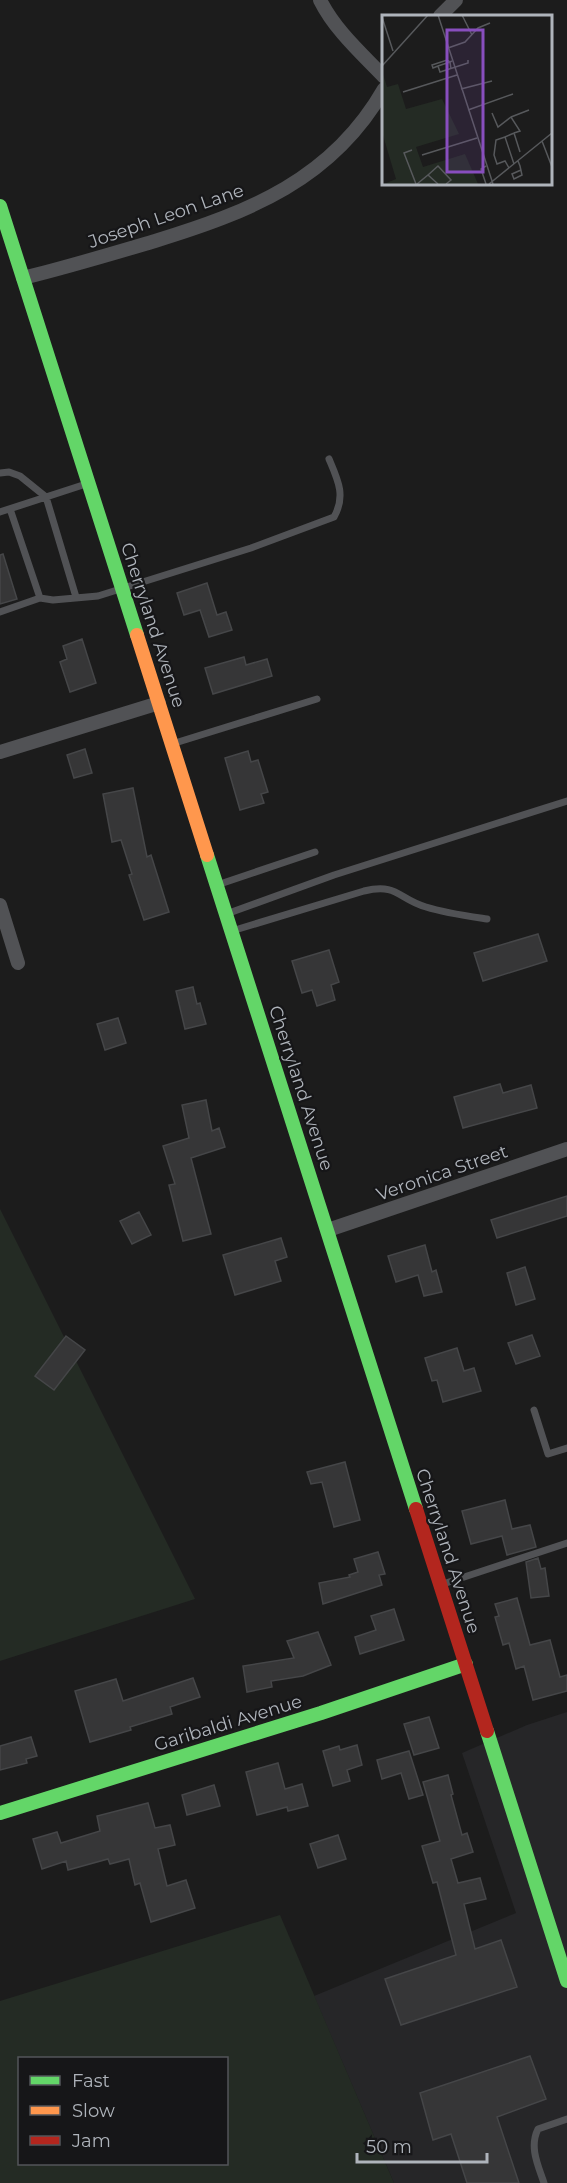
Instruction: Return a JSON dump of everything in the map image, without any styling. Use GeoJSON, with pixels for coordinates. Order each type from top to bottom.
{"type":"FeatureCollection","features":[{"type":"Feature","properties":{"kind":"street"},"geometry":{"type":"LineString","coordinates":[[320,0],[326,13],[342,34],[382,75]]}},
{"type":"Feature","properties":{"kind":"street"},"geometry":{"type":"LineString","coordinates":[[441,15],[456,0]]}},
{"type":"Feature","properties":{"kind":"street","name":"Joseph Leon Lane"},"geometry":{"type":"LineString","coordinates":[[23,278],[82,263],[193,229],[253,207],[288,188],[322,163],[352,133],[382,92]]}},
{"type":"Feature","properties":{"kind":"street","name":"Cherryland Avenue"},"geometry":{"type":"LineString","coordinates":[[0,206],[567,1981]]}},
{"type":"Feature","properties":{"kind":"street"},"geometry":{"type":"LineString","coordinates":[[0,752],[159,703]]}},
{"type":"Feature","properties":{"kind":"street"},"geometry":{"type":"LineString","coordinates":[[0,905],[18,963]]}},
{"type":"Feature","properties":{"kind":"street","name":"Veronica Street"},"geometry":{"type":"LineString","coordinates":[[328,1230],[567,1149]]}},
{"type":"Feature","properties":{"kind":"street","name":"Garibaldi Avenue"},"geometry":{"type":"LineString","coordinates":[[0,1813],[321,1713],[466,1664]]}},
{"type":"Feature","properties":{"kind":"lane"},"geometry":{"type":"LineString","coordinates":[[0,612],[40,598],[53,600],[98,596],[123,589],[251,548],[334,517],[340,506],[341,494],[329,459]]}},
{"type":"Feature","properties":{"kind":"lane"},"geometry":{"type":"LineString","coordinates":[[0,473],[9,472],[20,476],[46,497],[76,597]]}},
{"type":"Feature","properties":{"kind":"lane"},"geometry":{"type":"LineString","coordinates":[[0,512],[89,483]]}},
{"type":"Feature","properties":{"kind":"lane"},"geometry":{"type":"LineString","coordinates":[[10,509],[40,598]]}},
{"type":"Feature","properties":{"kind":"lane"},"geometry":{"type":"LineString","coordinates":[[172,743],[317,699]]}},
{"type":"Feature","properties":{"kind":"lane"},"geometry":{"type":"LineString","coordinates":[[227,914],[334,875],[567,801]]}},
{"type":"Feature","properties":{"kind":"lane"},"geometry":{"type":"LineString","coordinates":[[218,885],[315,852]]}},
{"type":"Feature","properties":{"kind":"lane"},"geometry":{"type":"LineString","coordinates":[[232,931],[364,891],[385,888],[401,893],[424,907],[487,919]]}},
{"type":"Feature","properties":{"kind":"lane"},"geometry":{"type":"LineString","coordinates":[[534,1410],[548,1454],[567,1448]]}},
{"type":"Feature","properties":{"kind":"lane"},"geometry":{"type":"LineString","coordinates":[[440,1584],[567,1543]]}},
{"type":"Feature","properties":{"kind":"lane"},"geometry":{"type":"LineString","coordinates":[[544,2183],[533,2139],[538,2129],[567,2119]]}},
{"type":"Feature","properties":{"kind":"shaded area"},"geometry":{"type":"Polygon","coordinates":[[[0,1209],[195,1599],[0,1661],[0,1209]]]}},
{"type":"Feature","properties":{"kind":"shaded area"},"geometry":{"type":"Polygon","coordinates":[[[567,1712],[567,2183],[394,2183],[314,1996],[516,1913],[462,1753],[527,1725],[567,1712]]]}},
{"type":"Feature","properties":{"kind":"shaded area"},"geometry":{"type":"Polygon","coordinates":[[[280,1915],[394,2183],[0,2183],[0,2001],[280,1915]]]}},
{"type":"Feature","properties":{"kind":"building"},"geometry":{"type":"Polygon","coordinates":[[[3,554],[17,599],[0,604],[0,555],[3,554]]]}},
{"type":"Feature","properties":{"kind":"building"},"geometry":{"type":"Polygon","coordinates":[[[207,583],[217,615],[226,612],[232,630],[209,637],[200,610],[184,615],[177,593],[207,583]]]}},
{"type":"Feature","properties":{"kind":"building"},"geometry":{"type":"Polygon","coordinates":[[[82,639],[96,683],[70,692],[60,662],[67,659],[63,646],[82,639]]]}},
{"type":"Feature","properties":{"kind":"building"},"geometry":{"type":"Polygon","coordinates":[[[244,657],[246,665],[267,659],[272,676],[213,694],[205,668],[244,657]]]}},
{"type":"Feature","properties":{"kind":"building"},"geometry":{"type":"Polygon","coordinates":[[[85,749],[92,773],[74,778],[67,755],[85,749]]]}},
{"type":"Feature","properties":{"kind":"building"},"geometry":{"type":"Polygon","coordinates":[[[248,751],[251,762],[258,760],[268,792],[261,794],[264,803],[240,810],[225,758],[248,751]]]}},
{"type":"Feature","properties":{"kind":"building"},"geometry":{"type":"Polygon","coordinates":[[[133,788],[147,857],[151,855],[169,912],[144,920],[129,875],[132,874],[121,840],[112,842],[103,794],[133,788]]]}},
{"type":"Feature","properties":{"kind":"building"},"geometry":{"type":"Polygon","coordinates":[[[538,934],[547,961],[483,981],[474,953],[538,934]]]}},
{"type":"Feature","properties":{"kind":"building"},"geometry":{"type":"Polygon","coordinates":[[[329,950],[339,982],[331,985],[335,1000],[317,1006],[312,990],[302,993],[292,961],[329,950]]]}},
{"type":"Feature","properties":{"kind":"building"},"geometry":{"type":"Polygon","coordinates":[[[193,987],[197,1004],[200,1003],[206,1024],[185,1029],[176,991],[193,987]]]}},
{"type":"Feature","properties":{"kind":"building"},"geometry":{"type":"Polygon","coordinates":[[[118,1018],[126,1043],[105,1050],[97,1024],[118,1018]]]}},
{"type":"Feature","properties":{"kind":"building"},"geometry":{"type":"Polygon","coordinates":[[[500,1084],[503,1093],[531,1085],[537,1108],[463,1128],[454,1097],[500,1084]]]}},
{"type":"Feature","properties":{"kind":"building"},"geometry":{"type":"Polygon","coordinates":[[[206,1100],[212,1131],[219,1128],[225,1147],[191,1158],[211,1234],[183,1241],[169,1185],[175,1184],[163,1146],[189,1138],[182,1105],[206,1100]]]}},
{"type":"Feature","properties":{"kind":"building"},"geometry":{"type":"Polygon","coordinates":[[[567,1196],[567,1216],[497,1238],[491,1220],[567,1196]]]}},
{"type":"Feature","properties":{"kind":"building"},"geometry":{"type":"Polygon","coordinates":[[[139,1212],[151,1235],[132,1244],[120,1221],[139,1212]]]}},
{"type":"Feature","properties":{"kind":"building"},"geometry":{"type":"Polygon","coordinates":[[[281,1238],[287,1257],[275,1261],[281,1281],[235,1295],[223,1255],[281,1238]]]}},
{"type":"Feature","properties":{"kind":"building"},"geometry":{"type":"Polygon","coordinates":[[[425,1245],[432,1272],[436,1270],[442,1292],[424,1296],[418,1275],[396,1282],[388,1256],[425,1245]]]}},
{"type":"Feature","properties":{"kind":"building"},"geometry":{"type":"Polygon","coordinates":[[[525,1267],[535,1299],[516,1305],[507,1273],[525,1267]]]}},
{"type":"Feature","properties":{"kind":"building"},"geometry":{"type":"Polygon","coordinates":[[[532,1335],[540,1356],[516,1364],[508,1343],[532,1335]]]}},
{"type":"Feature","properties":{"kind":"building"},"geometry":{"type":"Polygon","coordinates":[[[66,1336],[85,1350],[54,1390],[35,1376],[66,1336]]]}},
{"type":"Feature","properties":{"kind":"building"},"geometry":{"type":"Polygon","coordinates":[[[457,1348],[464,1371],[474,1368],[481,1391],[443,1402],[437,1380],[432,1381],[425,1358],[457,1348]]]}},
{"type":"Feature","properties":{"kind":"building"},"geometry":{"type":"Polygon","coordinates":[[[345,1462],[360,1520],[334,1527],[322,1482],[311,1484],[307,1472],[345,1462]]]}},
{"type":"Feature","properties":{"kind":"building"},"geometry":{"type":"Polygon","coordinates":[[[505,1500],[512,1529],[530,1525],[536,1547],[507,1555],[502,1536],[471,1544],[462,1511],[505,1500]]]}},
{"type":"Feature","properties":{"kind":"building"},"geometry":{"type":"Polygon","coordinates":[[[378,1552],[385,1574],[379,1575],[382,1585],[323,1604],[319,1583],[350,1577],[349,1575],[358,1572],[354,1559],[378,1552]]]}},
{"type":"Feature","properties":{"kind":"building"},"geometry":{"type":"Polygon","coordinates":[[[538,1558],[541,1569],[545,1568],[549,1596],[531,1598],[526,1562],[538,1558]]]}},
{"type":"Feature","properties":{"kind":"building"},"geometry":{"type":"Polygon","coordinates":[[[517,1598],[530,1645],[550,1640],[560,1677],[567,1675],[567,1691],[533,1700],[524,1666],[516,1669],[509,1643],[503,1645],[495,1617],[499,1616],[495,1604],[517,1598]]]}},
{"type":"Feature","properties":{"kind":"building"},"geometry":{"type":"Polygon","coordinates":[[[394,1609],[404,1640],[360,1654],[355,1637],[376,1630],[371,1616],[394,1609]]]}},
{"type":"Feature","properties":{"kind":"building"},"geometry":{"type":"Polygon","coordinates":[[[318,1632],[331,1665],[303,1676],[271,1681],[272,1687],[247,1692],[243,1666],[294,1658],[287,1641],[318,1632]]]}},
{"type":"Feature","properties":{"kind":"building"},"geometry":{"type":"Polygon","coordinates":[[[193,1678],[200,1697],[170,1707],[172,1714],[130,1727],[131,1730],[90,1742],[75,1691],[116,1679],[123,1701],[193,1678]]]}},
{"type":"Feature","properties":{"kind":"building"},"geometry":{"type":"Polygon","coordinates":[[[429,1717],[439,1748],[414,1755],[404,1724],[429,1717]]]}},
{"type":"Feature","properties":{"kind":"building"},"geometry":{"type":"Polygon","coordinates":[[[31,1737],[37,1756],[26,1759],[27,1763],[0,1770],[0,1746],[31,1737]]]}},
{"type":"Feature","properties":{"kind":"building"},"geometry":{"type":"Polygon","coordinates":[[[357,1745],[362,1765],[347,1770],[350,1781],[333,1786],[323,1751],[339,1746],[340,1750],[357,1745]]]}},
{"type":"Feature","properties":{"kind":"building"},"geometry":{"type":"Polygon","coordinates":[[[409,1751],[423,1795],[409,1799],[401,1773],[382,1779],[377,1760],[409,1751]]]}},
{"type":"Feature","properties":{"kind":"building"},"geometry":{"type":"Polygon","coordinates":[[[278,1763],[285,1789],[302,1784],[308,1806],[288,1811],[287,1807],[257,1815],[246,1772],[278,1763]]]}},
{"type":"Feature","properties":{"kind":"building"},"geometry":{"type":"Polygon","coordinates":[[[448,1775],[462,1835],[467,1833],[473,1852],[451,1859],[458,1883],[480,1878],[486,1899],[464,1904],[475,1949],[501,1940],[517,1987],[401,2025],[385,1979],[456,1955],[437,1882],[433,1883],[422,1846],[440,1841],[423,1782],[448,1775]]]}},
{"type":"Feature","properties":{"kind":"building"},"geometry":{"type":"Polygon","coordinates":[[[214,1785],[220,1806],[187,1815],[182,1795],[214,1785]]]}},
{"type":"Feature","properties":{"kind":"building"},"geometry":{"type":"Polygon","coordinates":[[[148,1803],[155,1828],[170,1825],[175,1845],[158,1849],[167,1886],[186,1880],[195,1908],[151,1922],[140,1883],[135,1885],[129,1859],[110,1864],[108,1859],[68,1870],[66,1861],[42,1869],[33,1839],[57,1832],[61,1843],[100,1831],[97,1816],[148,1803]]]}},
{"type":"Feature","properties":{"kind":"building"},"geometry":{"type":"Polygon","coordinates":[[[338,1835],[346,1859],[318,1868],[310,1844],[338,1835]]]}},
{"type":"Feature","properties":{"kind":"building"},"geometry":{"type":"Polygon","coordinates":[[[530,2056],[546,2099],[497,2117],[519,2183],[467,2183],[451,2134],[433,2140],[420,2093],[530,2056]]]}},
{"type":"Feature","properties":{"kind":"traffic: fast"},"geometry":{"type":"LineString","coordinates":[[0,206],[137,635]]}},
{"type":"Feature","properties":{"kind":"traffic: fast"},"geometry":{"type":"LineString","coordinates":[[207,855],[416,1509]]}},
{"type":"Feature","properties":{"kind":"traffic: fast"},"geometry":{"type":"LineString","coordinates":[[0,1813],[321,1713],[466,1664]]}},
{"type":"Feature","properties":{"kind":"traffic: fast"},"geometry":{"type":"LineString","coordinates":[[487,1731],[567,1981]]}},
{"type":"Feature","properties":{"kind":"traffic: slow"},"geometry":{"type":"LineString","coordinates":[[137,635],[207,855]]}},
{"type":"Feature","properties":{"kind":"traffic: jam"},"geometry":{"type":"LineString","coordinates":[[416,1509],[487,1731]]}}]}
